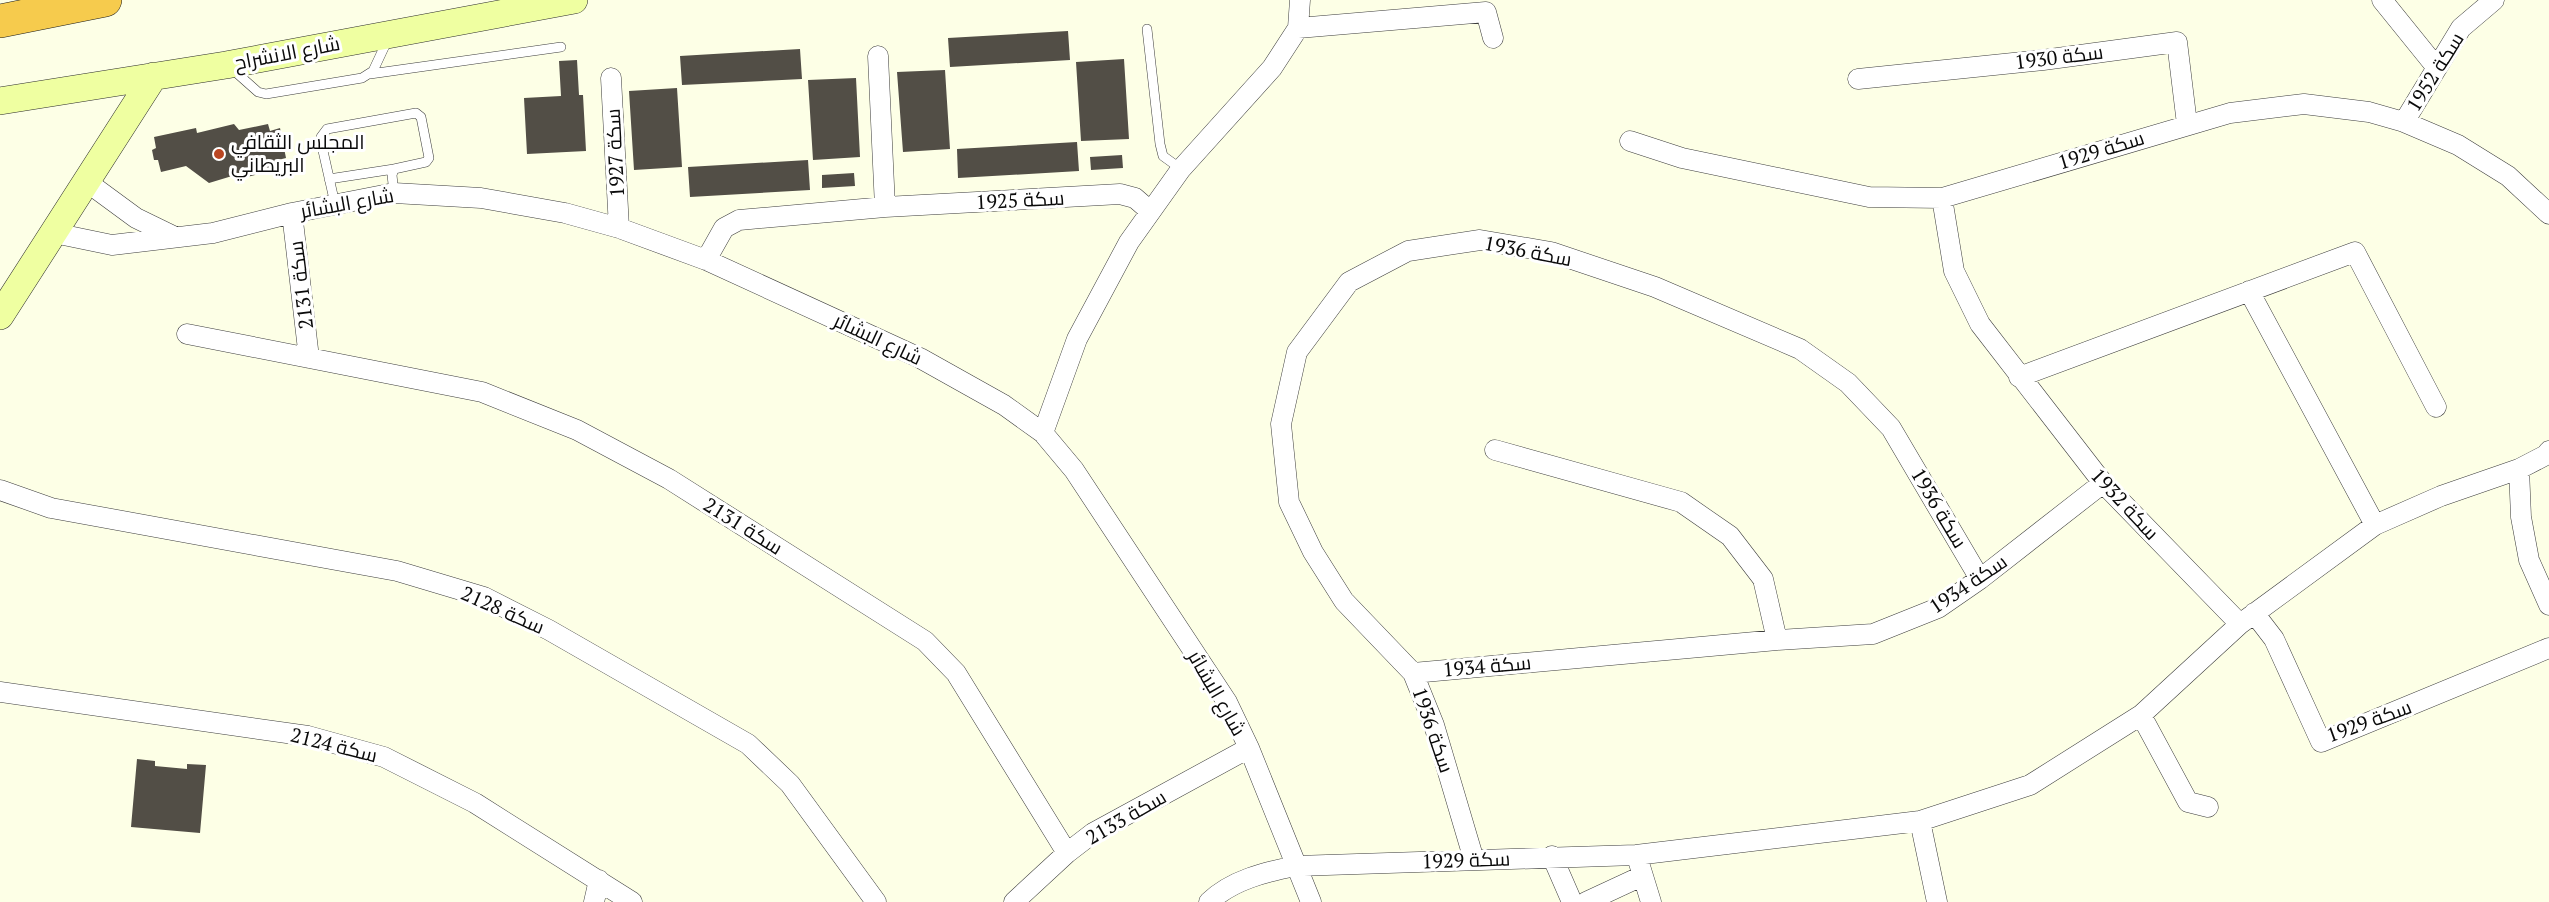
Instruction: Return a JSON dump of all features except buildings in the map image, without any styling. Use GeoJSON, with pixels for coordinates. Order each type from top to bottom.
{"type":"FeatureCollection","features":[{"type":"Feature","properties":{"kind":"highway"},"geometry":{"type":"LineString","coordinates":[[0,21],[105,0]]}},
{"type":"Feature","properties":{"kind":"street","name":"شارع الانشراح"},"geometry":{"type":"LineString","coordinates":[[0,101],[226,65],[574,0]]}},
{"type":"Feature","properties":{"kind":"street"},"geometry":{"type":"LineString","coordinates":[[1043,432],[1077,339],[1129,242],[1181,169],[1272,68],[1298,28],[1300,0]]}},
{"type":"Feature","properties":{"kind":"street"},"geometry":{"type":"LineString","coordinates":[[2382,0],[2437,68]]}},
{"type":"Feature","properties":{"kind":"street","name":"سكة 1952"},"geometry":{"type":"LineString","coordinates":[[2404,122],[2461,28],[2494,0]]}},
{"type":"Feature","properties":{"kind":"street"},"geometry":{"type":"LineString","coordinates":[[1298,28],[1486,12],[1493,38]]}},
{"type":"Feature","properties":{"kind":"street","name":"سكة 1930"},"geometry":{"type":"LineString","coordinates":[[1858,79],[2043,60],[2176,42],[2187,124]]}},
{"type":"Feature","properties":{"kind":"street"},"geometry":{"type":"LineString","coordinates":[[878,56],[885,207]]}},
{"type":"Feature","properties":{"kind":"street"},"geometry":{"type":"LineString","coordinates":[[0,316],[154,76]]}},
{"type":"Feature","properties":{"kind":"street","name":"سكة 1927"},"geometry":{"type":"LineString","coordinates":[[611,78],[619,228]]}},
{"type":"Feature","properties":{"kind":"street","name":"سكة 1929"},"geometry":{"type":"LineString","coordinates":[[1630,141],[1682,158],[1869,197],[1942,198],[2187,124],[2230,113],[2304,104],[2369,112],[2404,122],[2458,145],[2508,176],[2549,214]]}},
{"type":"Feature","properties":{"kind":"street"},"geometry":{"type":"LineString","coordinates":[[87,182],[136,218],[175,237]]}},
{"type":"Feature","properties":{"kind":"street","name":"شارع البشائر"},"geometry":{"type":"LineString","coordinates":[[54,233],[112,245],[213,233],[292,213],[394,193],[481,198],[565,213],[619,228],[705,260],[920,358],[1004,405],[1043,432],[1074,470],[1221,693],[1249,748],[1311,902]]}},
{"type":"Feature","properties":{"kind":"street","name":"سكة 1925"},"geometry":{"type":"LineString","coordinates":[[705,260],[724,228],[739,220],[885,207],[1120,194],[1135,198],[1150,211]]}},
{"type":"Feature","properties":{"kind":"street","name":"سكة 1932"},"geometry":{"type":"LineString","coordinates":[[1942,198],[1954,271],[1980,324],[2103,483],[2247,619]]}},
{"type":"Feature","properties":{"kind":"street","name":"سكة 2131"},"geometry":{"type":"LineString","coordinates":[[292,213],[309,358]]}},
{"type":"Feature","properties":{"kind":"street","name":"سكة 1936"},"geometry":{"type":"LineString","coordinates":[[1474,860],[1434,725],[1413,673],[1344,601],[1313,552],[1289,502],[1281,424],[1297,352],[1349,282],[1408,251],[1480,240],[1551,252],[1655,287],[1800,349],[1848,383],[1891,428],[1980,579]]}},
{"type":"Feature","properties":{"kind":"street"},"geometry":{"type":"LineString","coordinates":[[2019,377],[2355,252],[2436,406]]}},
{"type":"Feature","properties":{"kind":"street"},"geometry":{"type":"LineString","coordinates":[[2249,291],[2375,525]]}},
{"type":"Feature","properties":{"kind":"street","name":"سكة 2131"},"geometry":{"type":"LineString","coordinates":[[187,334],[482,392],[577,430],[669,479],[925,641],[956,673],[1067,853]]}},
{"type":"Feature","properties":{"kind":"street"},"geometry":{"type":"LineString","coordinates":[[1495,450],[1681,502],[1730,536],[1763,579],[1777,640]]}},
{"type":"Feature","properties":{"kind":"street","name":"سكة 1929"},"geometry":{"type":"LineString","coordinates":[[1209,902],[1218,893],[1262,872],[1296,866],[1636,855],[1920,821],[2030,784],[2141,715],[2247,619],[2375,525],[2441,496],[2519,469],[2546,455],[2549,451]]}},
{"type":"Feature","properties":{"kind":"street"},"geometry":{"type":"LineString","coordinates":[[2519,469],[2522,517],[2529,560],[2549,605]]}},
{"type":"Feature","properties":{"kind":"street","name":"سكة 1934"},"geometry":{"type":"LineString","coordinates":[[1413,673],[1777,640],[1873,634],[1938,608],[1980,579],[2103,483]]}},
{"type":"Feature","properties":{"kind":"street","name":"سكة 2128"},"geometry":{"type":"LineString","coordinates":[[0,490],[51,508],[398,571],[484,597],[549,630],[748,744],[790,784],[876,902]]}},
{"type":"Feature","properties":{"kind":"street","name":"سكة 1929"},"geometry":{"type":"LineString","coordinates":[[2247,619],[2274,639],[2321,742],[2549,648]]}},
{"type":"Feature","properties":{"kind":"street","name":"سكة 2124"},"geometry":{"type":"LineString","coordinates":[[0,692],[308,736],[384,757],[475,803],[632,902]]}},
{"type":"Feature","properties":{"kind":"street"},"geometry":{"type":"LineString","coordinates":[[2141,715],[2188,802],[2208,807]]}},
{"type":"Feature","properties":{"kind":"street","name":"سكة 2133"},"geometry":{"type":"LineString","coordinates":[[1014,902],[1067,853],[1093,833],[1249,748]]}},
{"type":"Feature","properties":{"kind":"street"},"geometry":{"type":"LineString","coordinates":[[1920,821],[1937,902]]}},
{"type":"Feature","properties":{"kind":"street"},"geometry":{"type":"LineString","coordinates":[[1636,855],[1651,902]]}},
{"type":"Feature","properties":{"kind":"street"},"geometry":{"type":"LineString","coordinates":[[1552,856],[1572,902]]}},
{"type":"Feature","properties":{"kind":"street"},"geometry":{"type":"LineString","coordinates":[[1586,902],[1642,876]]}},
{"type":"Feature","properties":{"kind":"street"},"geometry":{"type":"LineString","coordinates":[[594,902],[599,880]]}},
{"type":"Feature","properties":{"kind":"lane"},"geometry":{"type":"LineString","coordinates":[[1147,28],[1160,144],[1163,156],[1181,169]]}},
{"type":"Feature","properties":{"kind":"lane"},"geometry":{"type":"LineString","coordinates":[[370,74],[391,33]]}},
{"type":"Feature","properties":{"kind":"lane"},"geometry":{"type":"LineString","coordinates":[[226,65],[258,92],[266,94],[362,78],[370,74],[561,47]]}},
{"type":"Feature","properties":{"kind":"lane"},"geometry":{"type":"LineString","coordinates":[[329,180],[394,169],[429,160],[418,113],[327,129],[321,137],[329,180],[335,204]]}},
{"type":"Feature","properties":{"kind":"lane"},"geometry":{"type":"LineString","coordinates":[[394,169],[392,175],[394,193]]}},
{"type":"Feature","properties":{"kind":"place","name":"المجلس الثقافي البريطاني"},"geometry":{"type":"Point","coordinates":[219,154]}}]}
